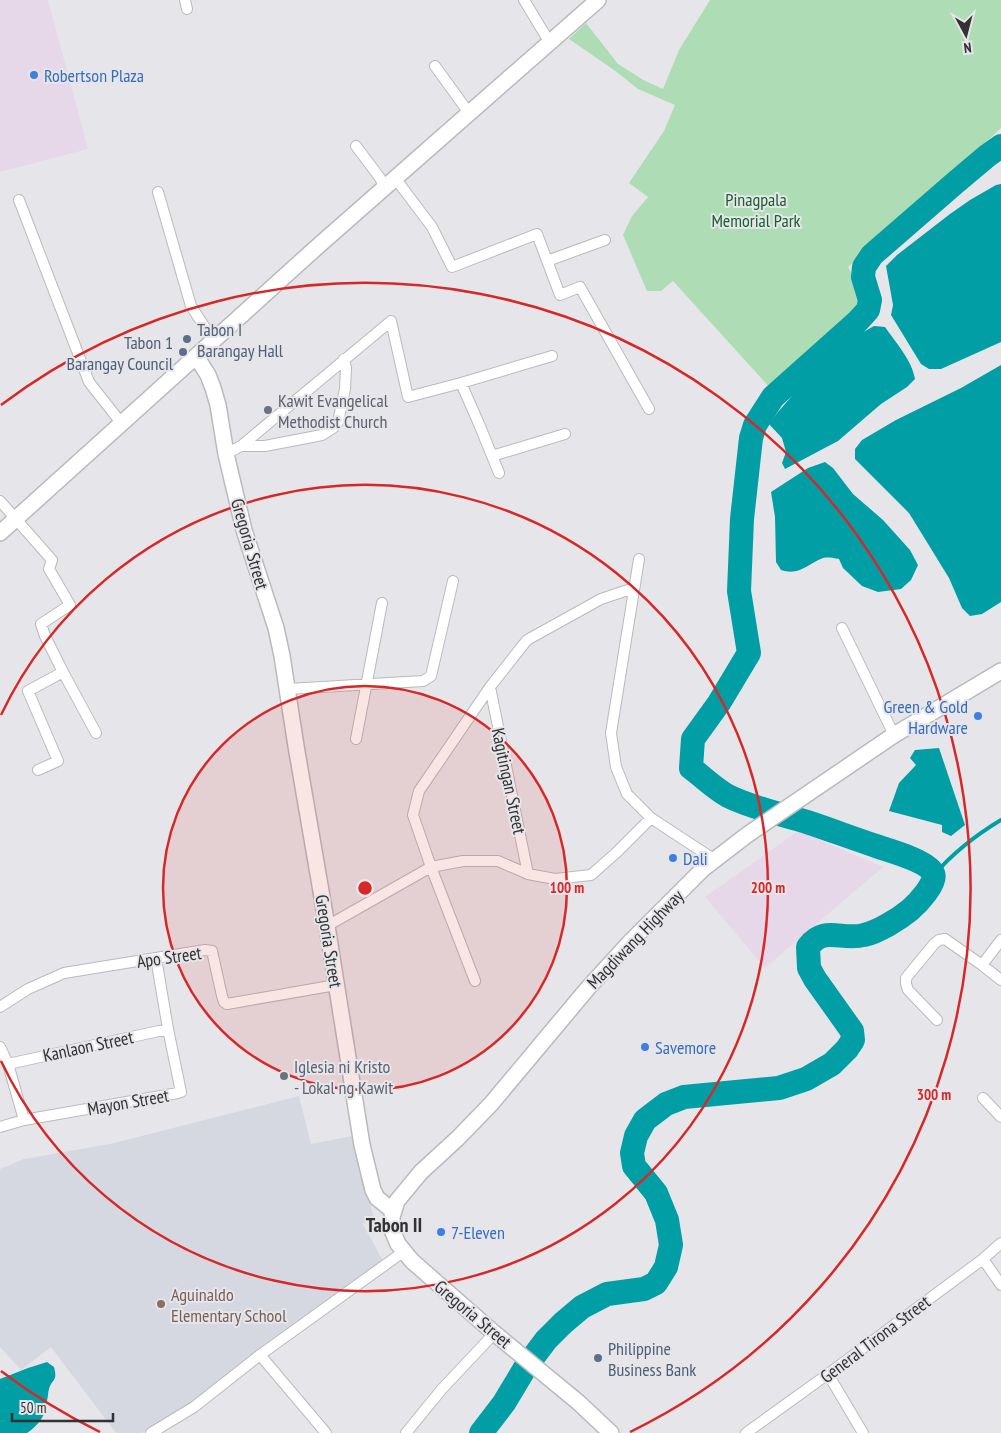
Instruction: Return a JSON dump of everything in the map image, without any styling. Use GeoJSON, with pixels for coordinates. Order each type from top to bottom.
{"type":"FeatureCollection","features":[{"type":"Feature","properties":{"kind":"street"},"geometry":{"type":"LineString","coordinates":[[524,0],[550,43]]}},
{"type":"Feature","properties":{"kind":"street"},"geometry":{"type":"LineString","coordinates":[[0,533],[317,247],[598,0]]}},
{"type":"Feature","properties":{"kind":"street"},"geometry":{"type":"LineString","coordinates":[[435,66],[469,113]]}},
{"type":"Feature","properties":{"kind":"street"},"geometry":{"type":"LineString","coordinates":[[356,146],[380,178],[390,183],[432,228],[452,267],[537,234],[560,295],[580,288],[649,409]]}},
{"type":"Feature","properties":{"kind":"street"},"geometry":{"type":"LineString","coordinates":[[158,192],[191,306],[213,340]]}},
{"type":"Feature","properties":{"kind":"street"},"geometry":{"type":"LineString","coordinates":[[19,200],[88,382],[122,424]]}},
{"type":"Feature","properties":{"kind":"street"},"geometry":{"type":"LineString","coordinates":[[547,261],[605,240]]}},
{"type":"Feature","properties":{"kind":"street"},"geometry":{"type":"LineString","coordinates":[[226,454],[242,446],[391,321],[408,397],[552,356]]}},
{"type":"Feature","properties":{"kind":"street","name":"Gregoria Street"},"geometry":{"type":"LineString","coordinates":[[196,356],[208,375],[213,388],[244,530],[276,628],[288,689],[362,1145],[377,1198],[393,1211],[392,1230],[403,1252],[423,1272],[578,1402],[611,1433]]}},
{"type":"Feature","properties":{"kind":"street"},"geometry":{"type":"LineString","coordinates":[[242,446],[265,446],[322,435],[333,428],[338,422],[345,389],[346,368],[344,359]]}},
{"type":"Feature","properties":{"kind":"street"},"geometry":{"type":"LineString","coordinates":[[460,383],[499,473]]}},
{"type":"Feature","properties":{"kind":"street"},"geometry":{"type":"LineString","coordinates":[[492,456],[564,434]]}},
{"type":"Feature","properties":{"kind":"street"},"geometry":{"type":"LineString","coordinates":[[0,501],[52,560],[49,569],[70,605],[41,624],[63,672],[96,733]]}},
{"type":"Feature","properties":{"kind":"street"},"geometry":{"type":"LineString","coordinates":[[640,559],[611,733],[616,767],[627,794],[651,818],[715,860]]}},
{"type":"Feature","properties":{"kind":"street"},"geometry":{"type":"LineString","coordinates":[[288,689],[423,681],[431,676],[453,581]]}},
{"type":"Feature","properties":{"kind":"street"},"geometry":{"type":"LineString","coordinates":[[475,981],[430,867],[413,815],[418,791],[490,687],[527,640],[601,599],[634,588]]}},
{"type":"Feature","properties":{"kind":"street"},"geometry":{"type":"LineString","coordinates":[[356,739],[382,603]]}},
{"type":"Feature","properties":{"kind":"street"},"geometry":{"type":"LineString","coordinates":[[842,628],[894,735]]}},
{"type":"Feature","properties":{"kind":"street","name":"Magdiwang Highway"},"geometry":{"type":"LineString","coordinates":[[393,1211],[402,1193],[491,1104],[588,988],[631,941],[704,868],[746,835],[894,735],[1001,671]]}},
{"type":"Feature","properties":{"kind":"street"},"geometry":{"type":"LineString","coordinates":[[38,770],[58,761],[28,691],[63,672]]}},
{"type":"Feature","properties":{"kind":"street","name":"Kagitingan Street"},"geometry":{"type":"LineString","coordinates":[[490,687],[528,874]]}},
{"type":"Feature","properties":{"kind":"street"},"geometry":{"type":"LineString","coordinates":[[327,926],[430,867],[463,861],[498,861],[528,874],[555,879],[592,875],[651,818]]}},
{"type":"Feature","properties":{"kind":"street"},"geometry":{"type":"LineString","coordinates":[[937,1020],[908,990],[906,978],[939,940],[945,940],[1001,980]]}},
{"type":"Feature","properties":{"kind":"street"},"geometry":{"type":"LineString","coordinates":[[982,965],[1001,940]]}},
{"type":"Feature","properties":{"kind":"street","name":"Apo Street"},"geometry":{"type":"LineString","coordinates":[[0,1007],[28,989],[64,973],[205,950],[212,951],[222,996],[224,1002],[228,1004],[336,985]]}},
{"type":"Feature","properties":{"kind":"street","name":"Mayon Street"},"geometry":{"type":"LineString","coordinates":[[0,1127],[24,1120],[178,1093],[181,1090],[156,958]]}},
{"type":"Feature","properties":{"kind":"street","name":"Kanlaon Street"},"geometry":{"type":"LineString","coordinates":[[8,1064],[168,1029]]}},
{"type":"Feature","properties":{"kind":"street"},"geometry":{"type":"LineString","coordinates":[[0,1047],[8,1064],[24,1120]]}},
{"type":"Feature","properties":{"kind":"street"},"geometry":{"type":"LineString","coordinates":[[983,1098],[1001,1117]]}},
{"type":"Feature","properties":{"kind":"street","name":"General Tirona Street"},"geometry":{"type":"LineString","coordinates":[[746,1433],[983,1259],[1001,1243]]}},
{"type":"Feature","properties":{"kind":"street"},"geometry":{"type":"LineString","coordinates":[[151,1433],[194,1407],[260,1355],[403,1252]]}},
{"type":"Feature","properties":{"kind":"street"},"geometry":{"type":"LineString","coordinates":[[983,1259],[1001,1285]]}},
{"type":"Feature","properties":{"kind":"street"},"geometry":{"type":"LineString","coordinates":[[406,1433],[442,1389],[489,1339],[493,1332]]}},
{"type":"Feature","properties":{"kind":"street"},"geometry":{"type":"LineString","coordinates":[[260,1355],[326,1433]]}},
{"type":"Feature","properties":{"kind":"street"},"geometry":{"type":"LineString","coordinates":[[828,1374],[863,1433]]}},
{"type":"Feature","properties":{"kind":"shaded area","name":"Robertson Plaza"},"geometry":{"type":"Polygon","coordinates":[[[0,0],[48,0],[88,149],[0,172],[0,0]]]}},
{"type":"Feature","properties":{"kind":"shaded area"},"geometry":{"type":"Polygon","coordinates":[[[798,831],[883,867],[765,968],[705,897],[798,831]]]}},
{"type":"Feature","properties":{"kind":"shaded area","name":"Aguinaldo Elementary School"},"geometry":{"type":"Polygon","coordinates":[[[299,1096],[311,1144],[352,1136],[374,1219],[363,1224],[383,1261],[262,1346],[177,1415],[142,1433],[116,1433],[51,1347],[21,1370],[0,1347],[0,1169],[24,1159],[110,1144],[299,1096]]]}},
{"type":"Feature","properties":{"kind":"green space","name":"Pinagpala Memorial Park"},"geometry":{"type":"Polygon","coordinates":[[[710,0],[1001,0],[1001,128],[927,198],[848,267],[863,293],[865,306],[772,390],[673,281],[661,291],[647,291],[623,235],[632,216],[648,197],[629,183],[664,131],[675,105],[638,89],[569,39],[586,23],[618,64],[645,81],[663,89],[679,50],[710,0]]]}},
{"type":"Feature","properties":{"kind":"water"},"geometry":{"type":"Polygon","coordinates":[[[1001,184],[1001,342],[941,369],[929,369],[921,364],[891,315],[893,305],[886,266],[897,255],[950,214],[970,200],[1001,184]]]}},
{"type":"Feature","properties":{"kind":"water"},"geometry":{"type":"Polygon","coordinates":[[[874,326],[885,327],[899,345],[911,365],[915,379],[907,387],[881,404],[838,441],[785,469],[782,463],[786,452],[782,438],[769,424],[823,360],[874,326]]]}},
{"type":"Feature","properties":{"kind":"water"},"geometry":{"type":"Polygon","coordinates":[[[1001,365],[1001,602],[982,614],[970,616],[962,608],[949,578],[909,513],[855,459],[855,449],[862,440],[896,420],[961,388],[1001,365]]]}},
{"type":"Feature","properties":{"kind":"water"},"geometry":{"type":"Polygon","coordinates":[[[825,462],[833,468],[853,494],[883,520],[910,550],[918,565],[911,580],[901,589],[878,592],[862,586],[843,568],[839,559],[823,558],[793,572],[781,570],[776,562],[775,517],[771,492],[808,468],[825,462]]]}},
{"type":"Feature","properties":{"kind":"water"},"geometry":{"type":"Polygon","coordinates":[[[939,748],[965,825],[951,836],[942,832],[942,825],[889,811],[899,783],[916,765],[910,758],[915,750],[939,748]]]}},
{"type":"Feature","properties":{"kind":"water"},"geometry":{"type":"Polygon","coordinates":[[[47,1362],[54,1367],[55,1375],[41,1419],[27,1433],[0,1433],[0,1379],[47,1362]]]}},
{"type":"Feature","properties":{"kind":"waterway"},"geometry":{"type":"LineString","coordinates":[[481,1433],[504,1403],[525,1368],[546,1340],[563,1323],[582,1307],[607,1294],[644,1289],[656,1283],[666,1267],[671,1245],[667,1220],[656,1193],[634,1166],[632,1153],[636,1136],[645,1120],[666,1104],[684,1097],[779,1088],[806,1079],[832,1064],[853,1040],[852,1031],[809,968],[808,947],[814,940],[827,935],[864,935],[882,928],[910,910],[930,887],[934,877],[933,873],[924,864],[807,822],[747,804],[723,793],[691,768],[693,739],[719,703],[749,653],[739,591],[742,519],[751,438],[755,425],[773,397],[868,310],[870,300],[863,277],[864,267],[872,255],[1001,146]]}},
{"type":"Feature","properties":{"kind":"waterway"},"geometry":{"type":"LineString","coordinates":[[934,875],[965,845],[1001,820]]}},
{"type":"Feature","properties":{"kind":"place","name":"Robertson Plaza"},"geometry":{"type":"Point","coordinates":[34,75]}},
{"type":"Feature","properties":{"kind":"place","name":"Tabon I Barangay Hall"},"geometry":{"type":"Point","coordinates":[187,339]}},
{"type":"Feature","properties":{"kind":"place","name":"Tabon 1 Barangay Council"},"geometry":{"type":"Point","coordinates":[183,352]}},
{"type":"Feature","properties":{"kind":"place","name":"Kawit Evangelical Methodist Church"},"geometry":{"type":"Point","coordinates":[268,410]}},
{"type":"Feature","properties":{"kind":"place","name":"Green & Gold Hardware"},"geometry":{"type":"Point","coordinates":[978,716]}},
{"type":"Feature","properties":{"kind":"place","name":"Dali"},"geometry":{"type":"Point","coordinates":[673,858]}},
{"type":"Feature","properties":{"kind":"place","name":"Savemore"},"geometry":{"type":"Point","coordinates":[645,1047]}},
{"type":"Feature","properties":{"kind":"place","name":"Iglesia ni Kristo - Lokal ng Kawit"},"geometry":{"type":"Point","coordinates":[284,1076]}},
{"type":"Feature","properties":{"kind":"place","name":"7-Eleven"},"geometry":{"type":"Point","coordinates":[441,1232]}},
{"type":"Feature","properties":{"kind":"place","name":"Aguinaldo Elementary School"},"geometry":{"type":"Point","coordinates":[161,1304]}},
{"type":"Feature","properties":{"kind":"place","name":"Philippine Business Bank"},"geometry":{"type":"Point","coordinates":[598,1358]}},
{"type":"Feature","properties":{"kind":"district","name":"Tabon II"},"geometry":{"type":"Point","coordinates":[394,1225]}}]}
